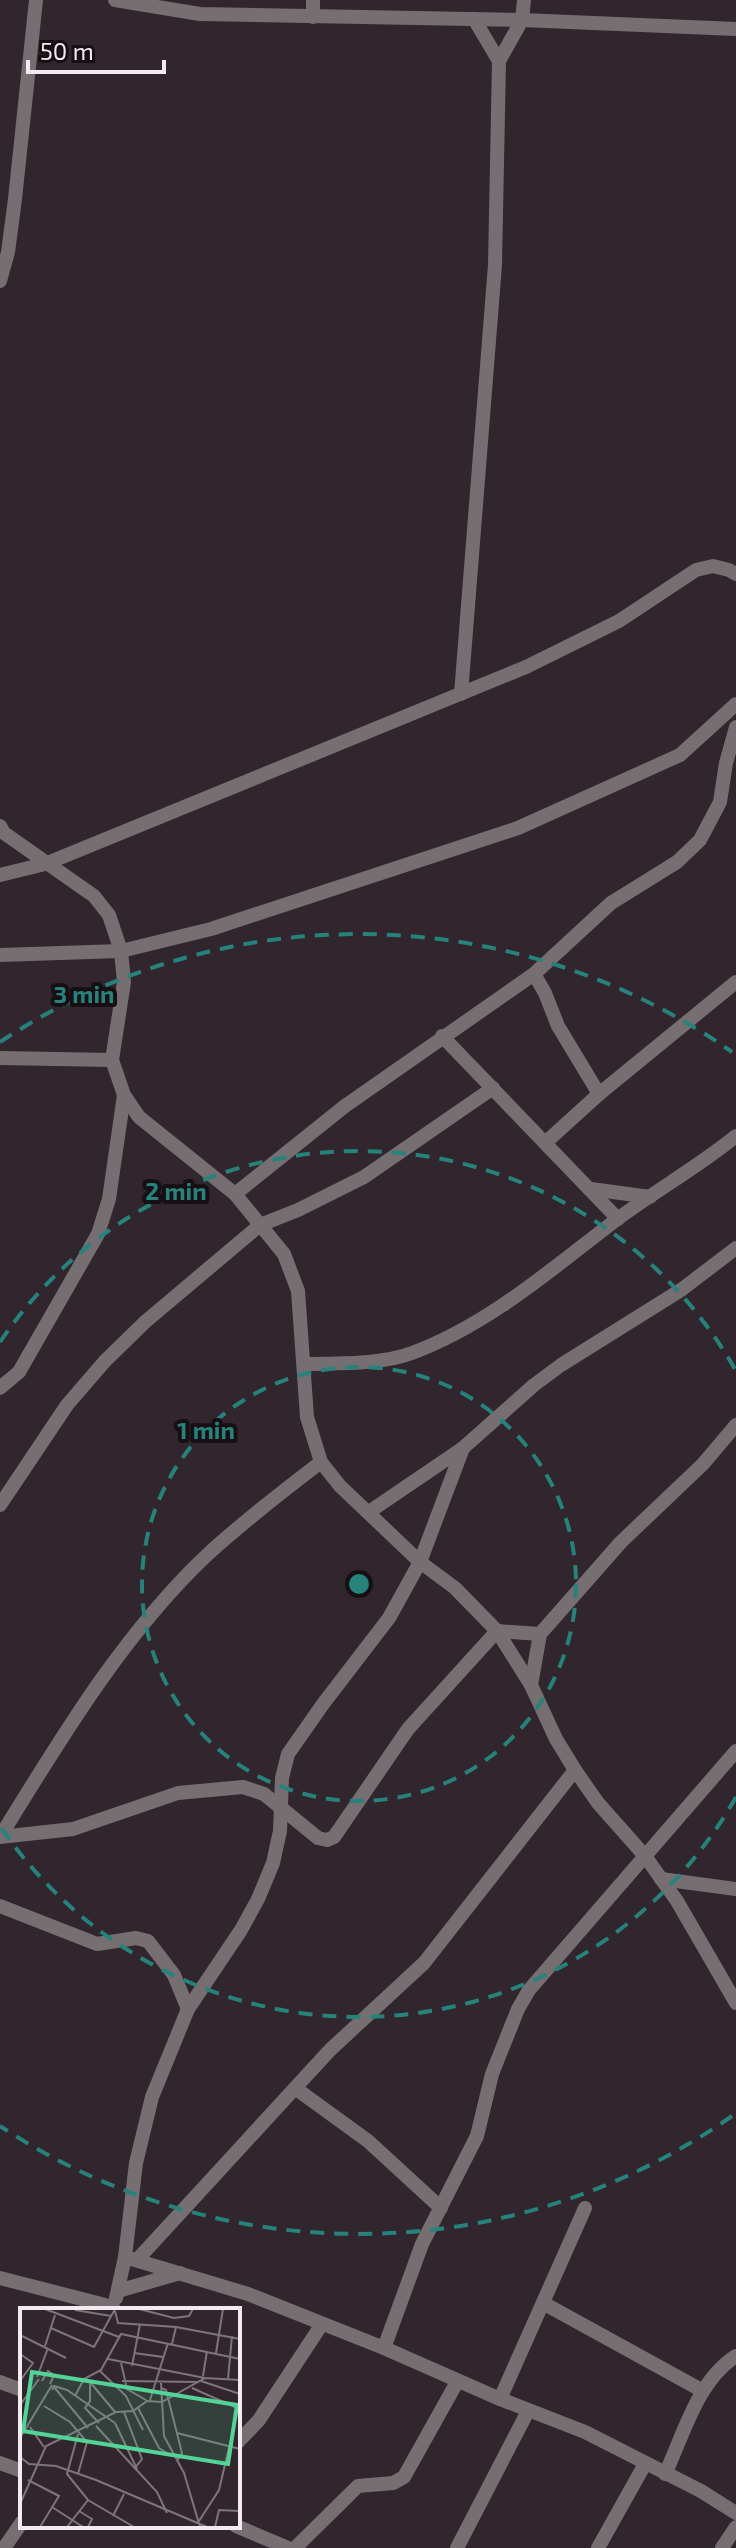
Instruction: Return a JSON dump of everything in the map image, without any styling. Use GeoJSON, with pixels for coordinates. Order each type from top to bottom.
{"type":"FeatureCollection","features":[{"type":"Feature","properties":{"kind":"street"},"geometry":{"type":"LineString","coordinates":[[0,281],[8,252],[15,199],[36,0]]}},
{"type":"Feature","properties":{"kind":"street"},"geometry":{"type":"LineString","coordinates":[[115,0],[200,14],[522,20],[736,29]]}},
{"type":"Feature","properties":{"kind":"street"},"geometry":{"type":"LineString","coordinates":[[313,0],[313,17]]}},
{"type":"Feature","properties":{"kind":"street"},"geometry":{"type":"LineString","coordinates":[[461,694],[495,265],[499,61],[522,20],[524,0]]}},
{"type":"Feature","properties":{"kind":"street"},"geometry":{"type":"LineString","coordinates":[[474,19],[499,61]]}},
{"type":"Feature","properties":{"kind":"street"},"geometry":{"type":"LineString","coordinates":[[0,875],[45,864],[526,667],[619,621],[696,570],[713,566],[736,574]]}},
{"type":"Feature","properties":{"kind":"street"},"geometry":{"type":"LineString","coordinates":[[0,955],[121,951],[225,925],[518,828],[680,755],[736,704]]}},
{"type":"Feature","properties":{"kind":"street"},"geometry":{"type":"LineString","coordinates":[[235,1194],[345,1106],[534,974],[611,903],[677,862],[700,840],[720,802],[736,727]]}},
{"type":"Feature","properties":{"kind":"street"},"geometry":{"type":"LineString","coordinates":[[0,826],[4,833],[45,864],[94,896],[109,915],[121,951],[124,982],[112,1060],[124,1095],[139,1117],[235,1194],[284,1254],[298,1291],[307,1417],[321,1462],[340,1486],[420,1562],[455,1588],[497,1631],[531,1685],[556,1739],[575,1770],[661,1879],[736,2003]]}},
{"type":"Feature","properties":{"kind":"street"},"geometry":{"type":"LineString","coordinates":[[534,974],[558,1026],[599,1094]]}},
{"type":"Feature","properties":{"kind":"street"},"geometry":{"type":"LineString","coordinates":[[545,1143],[599,1094],[736,982]]}},
{"type":"Feature","properties":{"kind":"street"},"geometry":{"type":"LineString","coordinates":[[442,1036],[618,1219]]}},
{"type":"Feature","properties":{"kind":"street"},"geometry":{"type":"LineString","coordinates":[[0,1058],[112,1060]]}},
{"type":"Feature","properties":{"kind":"street"},"geometry":{"type":"LineString","coordinates":[[0,1505],[67,1405],[105,1361],[145,1322],[260,1225],[364,1177],[493,1088]]}},
{"type":"Feature","properties":{"kind":"street"},"geometry":{"type":"LineString","coordinates":[[0,1388],[19,1372],[98,1234],[109,1199],[124,1095]]}},
{"type":"Feature","properties":{"kind":"street"},"geometry":{"type":"LineString","coordinates":[[304,1364],[370,1362],[411,1354],[462,1329],[539,1280],[618,1219],[736,1136]]}},
{"type":"Feature","properties":{"kind":"street"},"geometry":{"type":"LineString","coordinates":[[590,1189],[650,1197]]}},
{"type":"Feature","properties":{"kind":"street"},"geometry":{"type":"LineString","coordinates":[[369,1512],[463,1448],[552,1372],[681,1290],[736,1248]]}},
{"type":"Feature","properties":{"kind":"street"},"geometry":{"type":"LineString","coordinates":[[531,1685],[540,1634],[621,1542],[703,1464],[736,1425]]}},
{"type":"Feature","properties":{"kind":"street"},"geometry":{"type":"LineString","coordinates":[[113,2308],[131,2258],[136,2163],[149,2110],[188,2009],[241,1930],[273,1863],[282,1808],[282,1778],[288,1754],[389,1618],[420,1562],[463,1448]]}},
{"type":"Feature","properties":{"kind":"street"},"geometry":{"type":"LineString","coordinates":[[0,1837],[120,1655],[169,1595],[207,1555],[251,1516],[321,1462]]}},
{"type":"Feature","properties":{"kind":"street"},"geometry":{"type":"LineString","coordinates":[[0,1837],[73,1829],[178,1793],[216,1787],[243,1787],[264,1794],[318,1838],[327,1840],[334,1837],[408,1729],[497,1631]]}},
{"type":"Feature","properties":{"kind":"street"},"geometry":{"type":"LineString","coordinates":[[497,1631],[540,1634]]}},
{"type":"Feature","properties":{"kind":"street"},"geometry":{"type":"LineString","coordinates":[[384,2348],[422,2244],[477,2136],[492,2074],[518,2009],[529,1990],[736,1751]]}},
{"type":"Feature","properties":{"kind":"street"},"geometry":{"type":"LineString","coordinates":[[131,2258],[330,2050],[424,1963],[575,1770]]}},
{"type":"Feature","properties":{"kind":"street"},"geometry":{"type":"LineString","coordinates":[[661,1879],[736,1889]]}},
{"type":"Feature","properties":{"kind":"street"},"geometry":{"type":"LineString","coordinates":[[0,1906],[97,1944],[136,1938],[148,1941],[174,1975],[188,2009]]}},
{"type":"Feature","properties":{"kind":"street"},"geometry":{"type":"LineString","coordinates":[[174,1975],[205,1982]]}},
{"type":"Feature","properties":{"kind":"street"},"geometry":{"type":"LineString","coordinates":[[295,2088],[368,2141],[441,2208]]}},
{"type":"Feature","properties":{"kind":"street"},"geometry":{"type":"LineString","coordinates":[[500,2399],[585,2208]]}},
{"type":"Feature","properties":{"kind":"street"},"geometry":{"type":"LineString","coordinates":[[131,2258],[248,2294],[585,2432],[701,2491],[736,2513]]}},
{"type":"Feature","properties":{"kind":"street"},"geometry":{"type":"LineString","coordinates":[[118,2291],[181,2273]]}},
{"type":"Feature","properties":{"kind":"street"},"geometry":{"type":"LineString","coordinates":[[0,2278],[109,2308]]}},
{"type":"Feature","properties":{"kind":"street"},"geometry":{"type":"LineString","coordinates":[[543,2303],[703,2391]]}},
{"type":"Feature","properties":{"kind":"street"},"geometry":{"type":"LineString","coordinates":[[240,2440],[259,2420],[322,2324]]}},
{"type":"Feature","properties":{"kind":"street"},"geometry":{"type":"LineString","coordinates":[[665,2474],[714,2372],[736,2356]]}},
{"type":"Feature","properties":{"kind":"street"},"geometry":{"type":"LineString","coordinates":[[0,2382],[20,2389]]}},
{"type":"Feature","properties":{"kind":"street"},"geometry":{"type":"LineString","coordinates":[[295,2548],[358,2486],[393,2483],[404,2477],[457,2382]]}},
{"type":"Feature","properties":{"kind":"street"},"geometry":{"type":"LineString","coordinates":[[457,2548],[528,2411]]}},
{"type":"Feature","properties":{"kind":"street"},"geometry":{"type":"LineString","coordinates":[[0,2463],[20,2470]]}},
{"type":"Feature","properties":{"kind":"street"},"geometry":{"type":"LineString","coordinates":[[598,2548],[645,2464]]}},
{"type":"Feature","properties":{"kind":"street"},"geometry":{"type":"LineString","coordinates":[[4,2548],[20,2525]]}},
{"type":"Feature","properties":{"kind":"street"},"geometry":{"type":"LineString","coordinates":[[722,2548],[736,2527]]}},
{"type":"Feature","properties":{"kind":"street"},"geometry":{"type":"LineString","coordinates":[[240,2528],[288,2548]]}}]}
